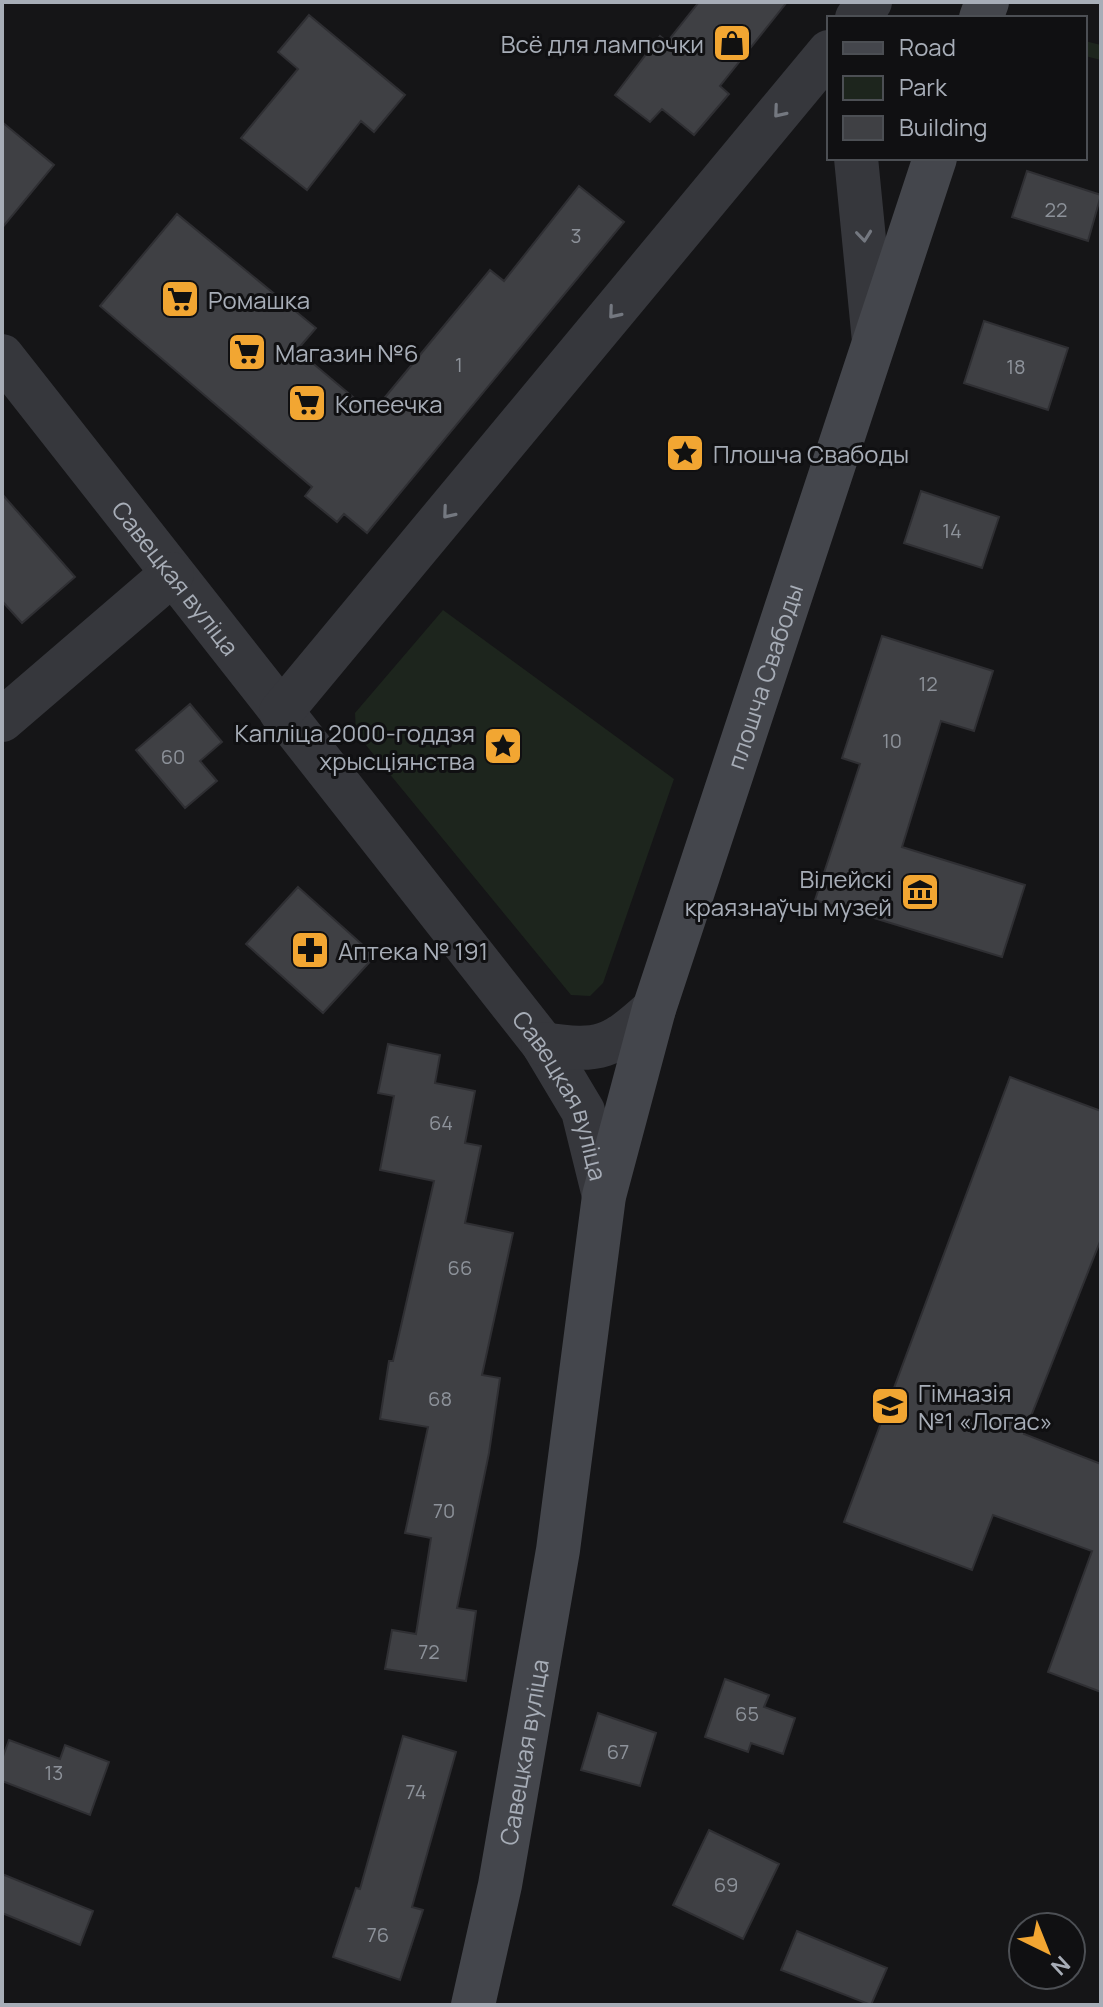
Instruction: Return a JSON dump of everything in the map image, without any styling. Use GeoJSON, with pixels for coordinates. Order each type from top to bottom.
{"type":"FeatureCollection","features":[{"type":"Feature","properties":{"kind":"street"},"geometry":{"type":"LineString","coordinates":[[281,712],[827,54]]}},
{"type":"Feature","properties":{"kind":"street"},"geometry":{"type":"LineString","coordinates":[[856,160],[874,341]]}},
{"type":"Feature","properties":{"kind":"street","name":"плошча Свабоды"},"geometry":{"type":"LineString","coordinates":[[604,1196],[654,1009],[934,160]]}},
{"type":"Feature","properties":{"kind":"street","name":"Савецкая вуліца"},"geometry":{"type":"LineString","coordinates":[[2,356],[543,1044],[583,1111],[604,1196],[558,1550],[500,1885],[473,2005]]}},
{"type":"Feature","properties":{"kind":"street"},"geometry":{"type":"LineString","coordinates":[[2,720],[172,574]]}},
{"type":"Feature","properties":{"kind":"street"},"geometry":{"type":"LineString","coordinates":[[543,1044],[578,1049],[604,1047],[654,1009]]}},
{"type":"Feature","properties":{"kind":"green space"},"geometry":{"type":"Polygon","coordinates":[[[1087,42],[1101,45],[1101,60],[1087,56],[1087,42]]]}},
{"type":"Feature","properties":{"kind":"green space"},"geometry":{"type":"Polygon","coordinates":[[[443,610],[674,779],[603,983],[590,996],[571,995],[356,733],[355,713],[443,610]]]}},
{"type":"Feature","properties":{"kind":"building"},"geometry":{"type":"Polygon","coordinates":[[[699,2],[787,2],[720,86],[729,94],[694,135],[662,109],[650,122],[615,95],[660,36],[667,42],[699,2]]]}},
{"type":"Feature","properties":{"kind":"building"},"geometry":{"type":"Polygon","coordinates":[[[309,15],[405,95],[374,132],[361,121],[307,190],[241,138],[298,69],[278,52],[309,15]]]}},
{"type":"Feature","properties":{"kind":"building"},"geometry":{"type":"Polygon","coordinates":[[[2,122],[54,165],[2,228],[2,122]]]}},
{"type":"Feature","properties":{"kind":"building"},"geometry":{"type":"Polygon","coordinates":[[[1027,171],[1101,195],[1088,241],[1012,217],[1027,171]]]}},
{"type":"Feature","properties":{"kind":"building"},"geometry":{"type":"Polygon","coordinates":[[[579,186],[624,222],[367,533],[344,514],[337,522],[305,496],[312,487],[100,306],[177,214],[316,328],[297,350],[372,413],[490,270],[504,281],[579,186]]]}},
{"type":"Feature","properties":{"kind":"building"},"geometry":{"type":"Polygon","coordinates":[[[984,321],[1068,348],[1048,410],[964,383],[984,321]]]}},
{"type":"Feature","properties":{"kind":"building"},"geometry":{"type":"Polygon","coordinates":[[[921,491],[999,517],[982,568],[904,543],[921,491]]]}},
{"type":"Feature","properties":{"kind":"building"},"geometry":{"type":"Polygon","coordinates":[[[2,494],[75,577],[22,623],[2,601],[2,494]]]}},
{"type":"Feature","properties":{"kind":"building"},"geometry":{"type":"Polygon","coordinates":[[[882,636],[993,671],[974,731],[941,721],[902,847],[1025,885],[1002,957],[815,900],[860,764],[842,758],[882,636]]]}},
{"type":"Feature","properties":{"kind":"building"},"geometry":{"type":"Polygon","coordinates":[[[190,704],[222,742],[200,761],[217,781],[185,808],[136,750],[190,704]]]}},
{"type":"Feature","properties":{"kind":"building","name":"Аптека № 191"},"geometry":{"type":"Polygon","coordinates":[[[298,887],[375,956],[323,1013],[246,944],[298,887]]]}},
{"type":"Feature","properties":{"kind":"building"},"geometry":{"type":"Polygon","coordinates":[[[388,1044],[440,1055],[435,1083],[475,1091],[465,1143],[481,1146],[465,1223],[513,1233],[482,1375],[500,1378],[489,1453],[457,1608],[476,1611],[466,1681],[385,1669],[392,1630],[416,1634],[431,1538],[405,1533],[428,1427],[380,1419],[389,1361],[393,1361],[434,1181],[380,1170],[394,1096],[378,1093],[388,1044]]]}},
{"type":"Feature","properties":{"kind":"building"},"geometry":{"type":"Polygon","coordinates":[[[1010,1077],[1101,1111],[1101,1239],[1024,1434],[1101,1464],[1101,1692],[1048,1672],[1092,1551],[993,1515],[972,1570],[844,1522],[1010,1077]]]}},
{"type":"Feature","properties":{"kind":"building"},"geometry":{"type":"Polygon","coordinates":[[[725,1679],[769,1695],[764,1707],[795,1718],[783,1754],[751,1743],[748,1752],[705,1737],[725,1679]]]}},
{"type":"Feature","properties":{"kind":"building"},"geometry":{"type":"Polygon","coordinates":[[[598,1713],[656,1733],[640,1786],[581,1770],[598,1713]]]}},
{"type":"Feature","properties":{"kind":"building"},"geometry":{"type":"Polygon","coordinates":[[[403,1736],[456,1752],[412,1907],[423,1910],[400,1980],[333,1957],[356,1888],[360,1889],[403,1736]]]}},
{"type":"Feature","properties":{"kind":"building"},"geometry":{"type":"Polygon","coordinates":[[[9,1740],[60,1759],[65,1745],[109,1762],[90,1815],[2,1781],[2,1759],[9,1740]]]}},
{"type":"Feature","properties":{"kind":"building"},"geometry":{"type":"Polygon","coordinates":[[[709,1830],[779,1864],[743,1939],[673,1905],[709,1830]]]}},
{"type":"Feature","properties":{"kind":"building"},"geometry":{"type":"Polygon","coordinates":[[[2,1874],[93,1911],[80,1945],[2,1913],[2,1874]]]}},
{"type":"Feature","properties":{"kind":"building"},"geometry":{"type":"Polygon","coordinates":[[[797,1931],[887,1968],[871,2005],[781,1970],[797,1931]]]}},
{"type":"Feature","properties":{"kind":"place","name":"Всё для лампочки"},"geometry":{"type":"Point","coordinates":[732,43]}},
{"type":"Feature","properties":{"kind":"place","name":"Ромашка"},"geometry":{"type":"Point","coordinates":[180,299]}},
{"type":"Feature","properties":{"kind":"place","name":"Магазин №6"},"geometry":{"type":"Point","coordinates":[247,352]}},
{"type":"Feature","properties":{"kind":"place","name":"Копеечка"},"geometry":{"type":"Point","coordinates":[307,403]}},
{"type":"Feature","properties":{"kind":"place","name":"Плошча Свабоды"},"geometry":{"type":"Point","coordinates":[685,453]}},
{"type":"Feature","properties":{"kind":"place","name":"Капліца 2000-годдзя хрысціянства"},"geometry":{"type":"Point","coordinates":[503,746]}},
{"type":"Feature","properties":{"kind":"place","name":"Вілейскі краязнаўчы музей"},"geometry":{"type":"Point","coordinates":[920,892]}},
{"type":"Feature","properties":{"kind":"place","name":"Аптека № 191"},"geometry":{"type":"Point","coordinates":[310,950]}},
{"type":"Feature","properties":{"kind":"place","name":"Гімназія №1 «Логас»"},"geometry":{"type":"Point","coordinates":[890,1406]}}]}
